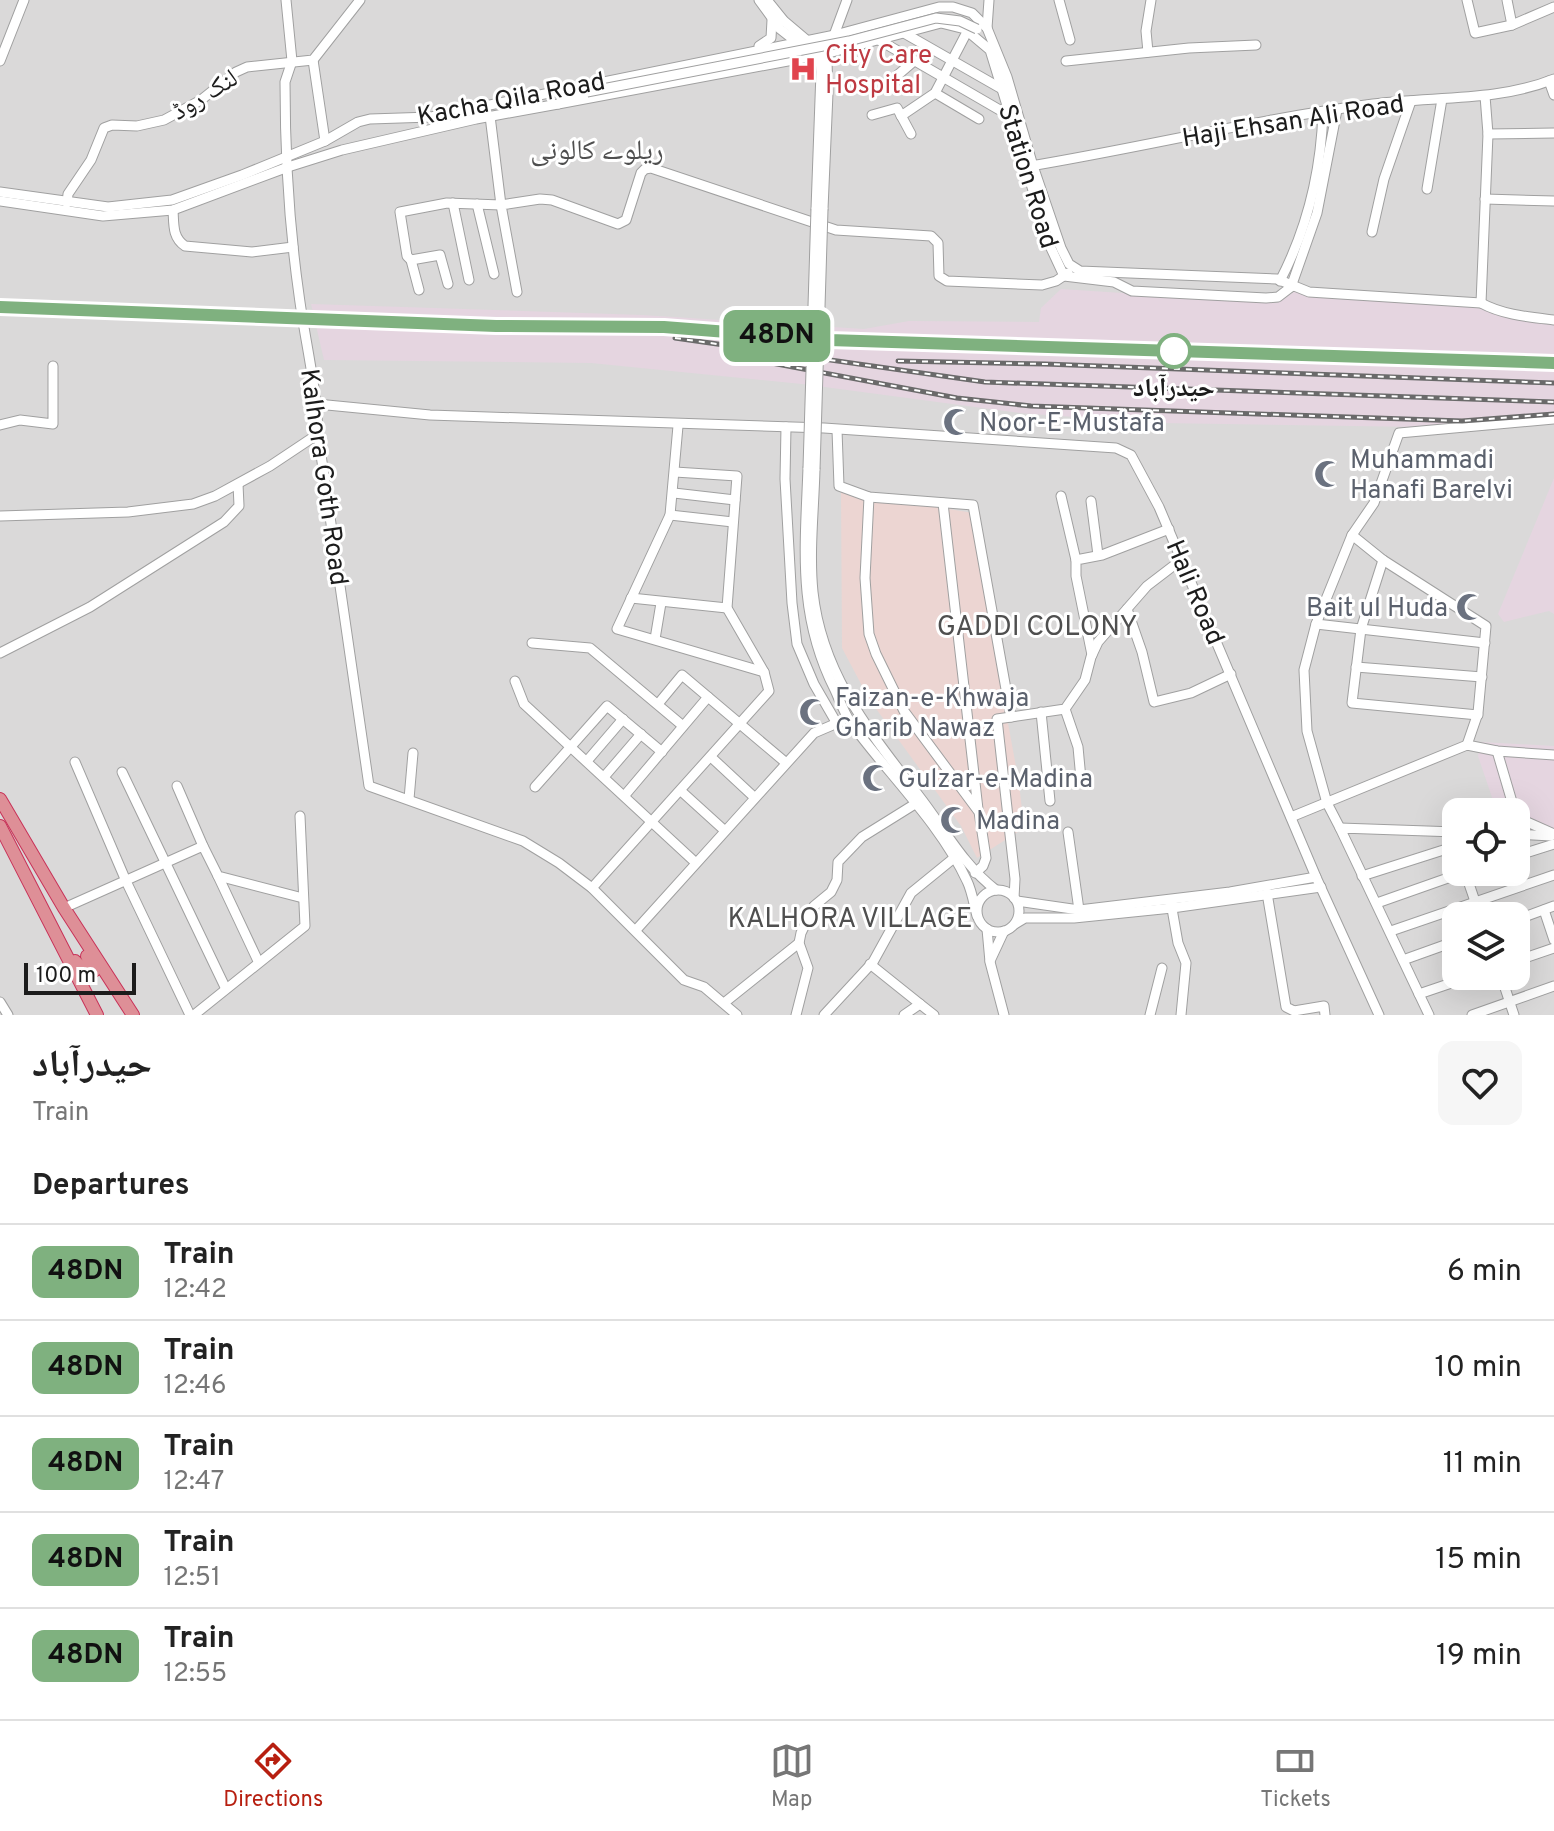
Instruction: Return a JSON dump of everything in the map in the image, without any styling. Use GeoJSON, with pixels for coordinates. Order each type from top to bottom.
{"type":"FeatureCollection","features":[{"type":"Feature","properties":{"kind":"highway"},"geometry":{"type":"LineString","coordinates":[[0,799],[64,908],[133,1015]]}},
{"type":"Feature","properties":{"kind":"highway"},"geometry":{"type":"LineString","coordinates":[[0,826],[97,1015]]}},
{"type":"Feature","properties":{"kind":"highway"},"geometry":{"type":"LineString","coordinates":[[57,940],[83,972],[88,975],[94,972],[95,968],[80,946],[78,927]]}},
{"type":"Feature","properties":{"kind":"street"},"geometry":{"type":"LineString","coordinates":[[0,61],[24,0]]}},
{"type":"Feature","properties":{"kind":"street","name":"Kalhora Goth Road"},"geometry":{"type":"LineString","coordinates":[[286,0],[292,61],[285,82],[290,227],[369,786],[409,799]]}},
{"type":"Feature","properties":{"kind":"street"},"geometry":{"type":"LineString","coordinates":[[325,141],[313,60],[360,0]]}},
{"type":"Feature","properties":{"kind":"street"},"geometry":{"type":"LineString","coordinates":[[759,0],[772,20],[821,55],[941,23],[979,31]]}},
{"type":"Feature","properties":{"kind":"street"},"geometry":{"type":"LineString","coordinates":[[767,0],[802,42]]}},
{"type":"Feature","properties":{"kind":"street"},"geometry":{"type":"LineString","coordinates":[[847,0],[835,35],[820,59],[820,209],[812,469],[804,575],[809,621],[822,664],[849,720],[915,804],[968,882],[977,916],[987,929],[990,962],[1004,1015]]}},
{"type":"Feature","properties":{"kind":"street"},"geometry":{"type":"LineString","coordinates":[[802,42],[946,6],[958,0]]}},
{"type":"Feature","properties":{"kind":"street"},"geometry":{"type":"LineString","coordinates":[[901,116],[935,93],[952,60],[979,31],[989,0]]}},
{"type":"Feature","properties":{"kind":"street"},"geometry":{"type":"LineString","coordinates":[[1059,0],[1070,40]]}},
{"type":"Feature","properties":{"kind":"street"},"geometry":{"type":"LineString","coordinates":[[1148,52],[1146,31],[1151,0]]}},
{"type":"Feature","properties":{"kind":"street"},"geometry":{"type":"LineString","coordinates":[[1467,0],[1474,33],[1512,25],[1554,7]]}},
{"type":"Feature","properties":{"kind":"street"},"geometry":{"type":"LineString","coordinates":[[1507,0],[1512,25]]}},
{"type":"Feature","properties":{"kind":"street","name":"Station Road"},"geometry":{"type":"LineString","coordinates":[[946,6],[972,13],[979,31],[1007,77],[1053,255],[1064,276],[1114,282],[1132,291],[1266,298],[1278,297],[1291,287],[1309,292],[1481,303],[1491,309],[1554,320]]}},
{"type":"Feature","properties":{"kind":"street"},"geometry":{"type":"LineString","coordinates":[[558,104],[582,93],[849,41],[936,18],[960,21],[979,31],[992,49]]}},
{"type":"Feature","properties":{"kind":"street"},"geometry":{"type":"LineString","coordinates":[[741,53],[769,40],[772,20]]}},
{"type":"Feature","properties":{"kind":"street"},"geometry":{"type":"LineString","coordinates":[[904,33],[1002,89]]}},
{"type":"Feature","properties":{"kind":"street"},"geometry":{"type":"LineString","coordinates":[[879,40],[1010,116]]}},
{"type":"Feature","properties":{"kind":"street","name":"Kacha Qila Road"},"geometry":{"type":"LineString","coordinates":[[0,201],[103,216],[173,210],[288,161],[358,122],[431,117],[802,42]]}},
{"type":"Feature","properties":{"kind":"street"},"geometry":{"type":"LineString","coordinates":[[1066,61],[1256,45]]}},
{"type":"Feature","properties":{"kind":"street","name":"Station Road"},"geometry":{"type":"LineString","coordinates":[[992,49],[1028,167],[1061,248],[1074,269],[1280,281]]}},
{"type":"Feature","properties":{"kind":"street","name":"Kacha Qila Road"},"geometry":{"type":"LineString","coordinates":[[0,192],[108,207],[172,200],[288,161],[490,116],[821,55]]}},
{"type":"Feature","properties":{"kind":"street","name":"لنک روڈ"},"geometry":{"type":"LineString","coordinates":[[67,203],[68,194],[91,160],[104,128],[164,120],[201,100],[247,67],[313,60]]}},
{"type":"Feature","properties":{"kind":"street"},"geometry":{"type":"LineString","coordinates":[[886,85],[914,61]]}},
{"type":"Feature","properties":{"kind":"street"},"geometry":{"type":"LineString","coordinates":[[1551,80],[1554,95]]}},
{"type":"Feature","properties":{"kind":"street","name":"Haji Ehsan Ali Road"},"geometry":{"type":"LineString","coordinates":[[1028,167],[1189,134],[1337,110],[1485,96],[1551,80]]}},
{"type":"Feature","properties":{"kind":"street"},"geometry":{"type":"LineString","coordinates":[[552,91],[582,93]]}},
{"type":"Feature","properties":{"kind":"street"},"geometry":{"type":"LineString","coordinates":[[935,93],[979,119]]}},
{"type":"Feature","properties":{"kind":"street"},"geometry":{"type":"LineString","coordinates":[[1481,303],[1488,134],[1485,96]]}},
{"type":"Feature","properties":{"kind":"street"},"geometry":{"type":"LineString","coordinates":[[1427,189],[1442,99]]}},
{"type":"Feature","properties":{"kind":"street"},"geometry":{"type":"LineString","coordinates":[[1372,232],[1384,179],[1411,101]]}},
{"type":"Feature","properties":{"kind":"street"},"geometry":{"type":"LineString","coordinates":[[872,115],[897,108],[911,134]]}},
{"type":"Feature","properties":{"kind":"street"},"geometry":{"type":"LineString","coordinates":[[1323,112],[1321,154],[1314,189],[1290,263],[1280,281],[1291,287],[1317,213],[1337,110]]}},
{"type":"Feature","properties":{"kind":"street"},"geometry":{"type":"LineString","coordinates":[[490,116],[501,205],[517,292]]}},
{"type":"Feature","properties":{"kind":"street"},"geometry":{"type":"LineString","coordinates":[[1488,134],[1554,133]]}},
{"type":"Feature","properties":{"kind":"street"},"geometry":{"type":"LineString","coordinates":[[337,136],[346,141],[342,150]]}},
{"type":"Feature","properties":{"kind":"street"},"geometry":{"type":"LineString","coordinates":[[419,290],[411,260],[407,256],[400,212],[453,203],[501,205],[540,199],[552,200],[618,224],[623,223],[641,173],[651,168],[836,230],[931,236],[938,243],[939,276],[947,281],[1042,285],[1056,281],[1074,269]]}},
{"type":"Feature","properties":{"kind":"street"},"geometry":{"type":"LineString","coordinates":[[1485,199],[1554,201]]}},
{"type":"Feature","properties":{"kind":"street"},"geometry":{"type":"LineString","coordinates":[[453,203],[469,280]]}},
{"type":"Feature","properties":{"kind":"street"},"geometry":{"type":"LineString","coordinates":[[477,204],[494,274]]}},
{"type":"Feature","properties":{"kind":"street"},"geometry":{"type":"LineString","coordinates":[[173,210],[175,235],[177,241],[185,246],[252,252],[293,247]]}},
{"type":"Feature","properties":{"kind":"street"},"geometry":{"type":"LineString","coordinates":[[411,260],[440,255],[448,284]]}},
{"type":"Feature","properties":{"kind":"street"},"geometry":{"type":"LineString","coordinates":[[0,425],[20,420],[53,424],[53,366]]}},
{"type":"Feature","properties":{"kind":"street","name":"Hali Road"},"geometry":{"type":"LineString","coordinates":[[317,404],[430,415],[678,426],[824,428],[1116,448],[1131,455],[1169,529],[1316,877],[1379,1015]]}},
{"type":"Feature","properties":{"kind":"street"},"geometry":{"type":"LineString","coordinates":[[1429,1015],[1327,803],[1307,731],[1304,670],[1316,624],[1352,535],[1374,503],[1399,433],[1554,419]]}},
{"type":"Feature","properties":{"kind":"street"},"geometry":{"type":"LineString","coordinates":[[678,426],[670,515],[617,629],[764,672]]}},
{"type":"Feature","properties":{"kind":"street"},"geometry":{"type":"LineString","coordinates":[[786,427],[785,479],[797,644],[814,684],[836,722]]}},
{"type":"Feature","properties":{"kind":"street"},"geometry":{"type":"LineString","coordinates":[[837,430],[839,486],[869,497],[973,505],[1011,717]]}},
{"type":"Feature","properties":{"kind":"street"},"geometry":{"type":"LineString","coordinates":[[0,516],[173,508],[193,504],[238,484],[318,434]]}},
{"type":"Feature","properties":{"kind":"street"},"geometry":{"type":"LineString","coordinates":[[812,469],[813,589],[819,630],[835,672],[854,710],[975,873],[996,890]]}},
{"type":"Feature","properties":{"kind":"street"},"geometry":{"type":"LineString","coordinates":[[592,888],[769,691],[764,672],[727,608],[737,476],[675,472]]}},
{"type":"Feature","properties":{"kind":"street"},"geometry":{"type":"LineString","coordinates":[[0,653],[90,607],[224,522],[239,506],[238,484]]}},
{"type":"Feature","properties":{"kind":"street"},"geometry":{"type":"LineString","coordinates":[[674,493],[735,500]]}},
{"type":"Feature","properties":{"kind":"street"},"geometry":{"type":"LineString","coordinates":[[1061,496],[1076,560],[1076,576],[1092,655]]}},
{"type":"Feature","properties":{"kind":"street"},"geometry":{"type":"LineString","coordinates":[[869,497],[865,609],[872,644],[904,711],[979,812]]}},
{"type":"Feature","properties":{"kind":"street"},"geometry":{"type":"LineString","coordinates":[[1091,501],[1098,555]]}},
{"type":"Feature","properties":{"kind":"street"},"geometry":{"type":"LineString","coordinates":[[943,503],[986,858],[975,873]]}},
{"type":"Feature","properties":{"kind":"street"},"geometry":{"type":"LineString","coordinates":[[670,515],[733,522]]}},
{"type":"Feature","properties":{"kind":"street"},"geometry":{"type":"LineString","coordinates":[[1076,560],[1169,529]]}},
{"type":"Feature","properties":{"kind":"street"},"geometry":{"type":"LineString","coordinates":[[1352,535],[1383,560],[1486,626],[1478,715],[1467,745]]}},
{"type":"Feature","properties":{"kind":"street"},"geometry":{"type":"LineString","coordinates":[[1015,924],[1019,910],[997,719],[1065,709],[1085,680],[1098,642],[1147,586],[1181,560]]}},
{"type":"Feature","properties":{"kind":"street"},"geometry":{"type":"LineString","coordinates":[[1383,560],[1361,629],[1352,703],[1478,715]]}},
{"type":"Feature","properties":{"kind":"street"},"geometry":{"type":"LineString","coordinates":[[631,598],[727,608]]}},
{"type":"Feature","properties":{"kind":"street"},"geometry":{"type":"LineString","coordinates":[[655,639],[661,603]]}},
{"type":"Feature","properties":{"kind":"street"},"geometry":{"type":"LineString","coordinates":[[1127,609],[1142,652],[1154,702],[1191,693],[1231,674]]}},
{"type":"Feature","properties":{"kind":"street"},"geometry":{"type":"LineString","coordinates":[[1316,624],[1485,643]]}},
{"type":"Feature","properties":{"kind":"street"},"geometry":{"type":"LineString","coordinates":[[532,643],[590,648],[683,726]]}},
{"type":"Feature","properties":{"kind":"street"},"geometry":{"type":"LineString","coordinates":[[1356,667],[1482,677]]}},
{"type":"Feature","properties":{"kind":"street"},"geometry":{"type":"LineString","coordinates":[[658,704],[682,675],[785,762]]}},
{"type":"Feature","properties":{"kind":"street"},"geometry":{"type":"LineString","coordinates":[[515,681],[524,704],[696,863]]}},
{"type":"Feature","properties":{"kind":"street"},"geometry":{"type":"LineString","coordinates":[[625,795],[708,697]]}},
{"type":"Feature","properties":{"kind":"street"},"geometry":{"type":"LineString","coordinates":[[535,787],[607,706],[662,752]]}},
{"type":"Feature","properties":{"kind":"street"},"geometry":{"type":"LineString","coordinates":[[1065,709],[1078,747],[1081,779]]}},
{"type":"Feature","properties":{"kind":"street"},"geometry":{"type":"LineString","coordinates":[[1041,712],[1050,801]]}},
{"type":"Feature","properties":{"kind":"street"},"geometry":{"type":"LineString","coordinates":[[587,761],[623,719]]}},
{"type":"Feature","properties":{"kind":"street"},"geometry":{"type":"LineString","coordinates":[[636,930],[814,733],[836,722],[849,720]]}},
{"type":"Feature","properties":{"kind":"street"},"geometry":{"type":"LineString","coordinates":[[604,777],[641,734]]}},
{"type":"Feature","properties":{"kind":"street"},"geometry":{"type":"LineString","coordinates":[[1291,817],[1467,745],[1497,751],[1554,755]]}},
{"type":"Feature","properties":{"kind":"street"},"geometry":{"type":"LineString","coordinates":[[1497,751],[1511,798]]}},
{"type":"Feature","properties":{"kind":"street"},"geometry":{"type":"LineString","coordinates":[[413,753],[409,799],[523,841],[559,863],[592,888],[684,980],[704,987],[737,1015]]}},
{"type":"Feature","properties":{"kind":"street"},"geometry":{"type":"LineString","coordinates":[[711,757],[754,797]]}},
{"type":"Feature","properties":{"kind":"street"},"geometry":{"type":"LineString","coordinates":[[75,762],[126,881],[192,1015],[305,926],[300,816]]}},
{"type":"Feature","properties":{"kind":"street"},"geometry":{"type":"LineString","coordinates":[[122,772],[225,987]]}},
{"type":"Feature","properties":{"kind":"street"},"geometry":{"type":"LineString","coordinates":[[177,786],[258,961]]}},
{"type":"Feature","properties":{"kind":"street"},"geometry":{"type":"LineString","coordinates":[[681,791],[724,830]]}},
{"type":"Feature","properties":{"kind":"street"},"geometry":{"type":"LineString","coordinates":[[724,1003],[799,943],[814,906],[831,892],[837,880],[838,862],[862,837],[915,804]]}},
{"type":"Feature","properties":{"kind":"street"},"geometry":{"type":"LineString","coordinates":[[1530,823],[1554,835]]}},
{"type":"Feature","properties":{"kind":"street"},"geometry":{"type":"LineString","coordinates":[[1340,828],[1442,832]]}},
{"type":"Feature","properties":{"kind":"street"},"geometry":{"type":"LineString","coordinates":[[1068,832],[1079,910]]}},
{"type":"Feature","properties":{"kind":"street"},"geometry":{"type":"LineString","coordinates":[[1530,834],[1554,835]]}},
{"type":"Feature","properties":{"kind":"street"},"geometry":{"type":"LineString","coordinates":[[1530,852],[1554,844]]}},
{"type":"Feature","properties":{"kind":"street"},"geometry":{"type":"LineString","coordinates":[[64,908],[203,846]]}},
{"type":"Feature","properties":{"kind":"street"},"geometry":{"type":"LineString","coordinates":[[1362,876],[1442,850]]}},
{"type":"Feature","properties":{"kind":"street"},"geometry":{"type":"LineString","coordinates":[[824,1015],[870,964],[911,893],[954,858]]}},
{"type":"Feature","properties":{"kind":"street"},"geometry":{"type":"LineString","coordinates":[[1391,931],[1554,875]]}},
{"type":"Feature","properties":{"kind":"street"},"geometry":{"type":"LineString","coordinates":[[218,876],[303,898]]}},
{"type":"Feature","properties":{"kind":"street"},"geometry":{"type":"LineString","coordinates":[[977,916],[983,896],[996,890],[1003,890],[1016,899],[1079,910],[1171,904],[1316,877]]}},
{"type":"Feature","properties":{"kind":"street"},"geometry":{"type":"LineString","coordinates":[[1377,903],[1442,880]]}},
{"type":"Feature","properties":{"kind":"street"},"geometry":{"type":"LineString","coordinates":[[1470,886],[1475,900]]}},
{"type":"Feature","properties":{"kind":"street"},"geometry":{"type":"LineString","coordinates":[[990,962],[1004,931],[1025,918],[1074,918],[1321,887]]}},
{"type":"Feature","properties":{"kind":"street"},"geometry":{"type":"LineString","coordinates":[[1267,893],[1286,1007],[1294,1011],[1324,1006],[1325,1015]]}},
{"type":"Feature","properties":{"kind":"street"},"geometry":{"type":"LineString","coordinates":[[1171,904],[1178,943],[1186,963],[1181,1015]]}},
{"type":"Feature","properties":{"kind":"street"},"geometry":{"type":"LineString","coordinates":[[1530,915],[1549,908],[1554,940]]}},
{"type":"Feature","properties":{"kind":"street"},"geometry":{"type":"LineString","coordinates":[[987,929],[1004,931]]}},
{"type":"Feature","properties":{"kind":"street"},"geometry":{"type":"LineString","coordinates":[[796,1015],[808,968],[799,943]]}},
{"type":"Feature","properties":{"kind":"street"},"geometry":{"type":"LineString","coordinates":[[1403,960],[1442,946]]}},
{"type":"Feature","properties":{"kind":"street"},"geometry":{"type":"LineString","coordinates":[[1530,956],[1554,948]]}},
{"type":"Feature","properties":{"kind":"street"},"geometry":{"type":"LineString","coordinates":[[870,964],[934,1015]]}},
{"type":"Feature","properties":{"kind":"street"},"geometry":{"type":"LineString","coordinates":[[1150,1015],[1162,968]]}},
{"type":"Feature","properties":{"kind":"street"},"geometry":{"type":"LineString","coordinates":[[1419,994],[1442,986]]}},
{"type":"Feature","properties":{"kind":"street"},"geometry":{"type":"LineString","coordinates":[[1472,1015],[1554,986]]}},
{"type":"Feature","properties":{"kind":"street"},"geometry":{"type":"LineString","coordinates":[[1505,990],[1514,1015]]}},
{"type":"Feature","properties":{"kind":"street"},"geometry":{"type":"LineString","coordinates":[[0,1002],[8,1015]]}},
{"type":"Feature","properties":{"kind":"street"},"geometry":{"type":"LineString","coordinates":[[904,1015],[920,1004]]}},
{"type":"Feature","properties":{"kind":"shaded area"},"geometry":{"type":"Polygon","coordinates":[[[0,0],[1554,0],[1554,1015],[0,1015],[0,0]]]}},
{"type":"Feature","properties":{"kind":"shaded area"},"geometry":{"type":"Polygon","coordinates":[[[1061,289],[1277,303],[1294,292],[1477,308],[1526,320],[1554,322],[1554,417],[1419,427],[1158,423],[1019,413],[802,384],[591,363],[324,360],[311,304],[642,315],[864,329],[909,321],[1039,322],[1041,308],[1061,289]]]}},
{"type":"Feature","properties":{"kind":"shaded area"},"geometry":{"type":"Polygon","coordinates":[[[1554,478],[1554,614],[1549,611],[1504,622],[1498,614],[1554,478]]]}},
{"type":"Feature","properties":{"kind":"shaded area"},"geometry":{"type":"Polygon","coordinates":[[[841,492],[980,514],[997,663],[1024,828],[977,858],[961,826],[869,699],[842,648],[841,492]]]}},
{"type":"Feature","properties":{"kind":"shaded area"},"geometry":{"type":"Polygon","coordinates":[[[1481,742],[1554,746],[1554,834],[1530,834],[1530,798],[1492,798],[1478,756],[1481,742]]]}},
{"type":"Feature","properties":{"kind":"railway"},"geometry":{"type":"LineString","coordinates":[[0,307],[496,326],[664,327],[829,340],[1554,363]]}},
{"type":"Feature","properties":{"kind":"railway"},"geometry":{"type":"LineString","coordinates":[[675,338],[985,382],[1554,402]]}},
{"type":"Feature","properties":{"kind":"railway"},"geometry":{"type":"LineString","coordinates":[[761,361],[957,398],[1031,406],[1462,421],[1554,414]]}},
{"type":"Feature","properties":{"kind":"railway"},"geometry":{"type":"LineString","coordinates":[[898,361],[1554,383]]}},
{"type":"Feature","properties":{"kind":"train","name":"48DN"},"geometry":{"type":"LineString","coordinates":[[0,307],[496,326],[664,327],[829,340],[1554,363]]}},
{"type":"Feature","properties":{"kind":"place","name":"City Care Hospital"},"geometry":{"type":"Point","coordinates":[803,69]}},
{"type":"Feature","properties":{"kind":"place","name":"حیدرآباد"},"geometry":{"type":"Point","coordinates":[1174,351]}},
{"type":"Feature","properties":{"kind":"place","name":"Noor-E-Mustafa"},"geometry":{"type":"Point","coordinates":[957,422]}},
{"type":"Feature","properties":{"kind":"place","name":"Muhammadi Hanafi Barelvi"},"geometry":{"type":"Point","coordinates":[1328,474]}},
{"type":"Feature","properties":{"kind":"place","name":"Bait ul Huda"},"geometry":{"type":"Point","coordinates":[1470,607]}},
{"type":"Feature","properties":{"kind":"place","name":"Faizan-e-Khwaja Gharib Nawaz"},"geometry":{"type":"Point","coordinates":[813,712]}},
{"type":"Feature","properties":{"kind":"place","name":"Gulzar-e-Madina"},"geometry":{"type":"Point","coordinates":[876,778]}},
{"type":"Feature","properties":{"kind":"place","name":"Madina"},"geometry":{"type":"Point","coordinates":[954,820]}},
{"type":"Feature","properties":{"kind":"district","name":"ریلوے کالونی"},"geometry":{"type":"Point","coordinates":[597,149]}},
{"type":"Feature","properties":{"kind":"district","name":"GADDI COLONY"},"geometry":{"type":"Point","coordinates":[1037,625]}},
{"type":"Feature","properties":{"kind":"district","name":"KALHORA VILLAGE"},"geometry":{"type":"Point","coordinates":[850,917]}}]}
